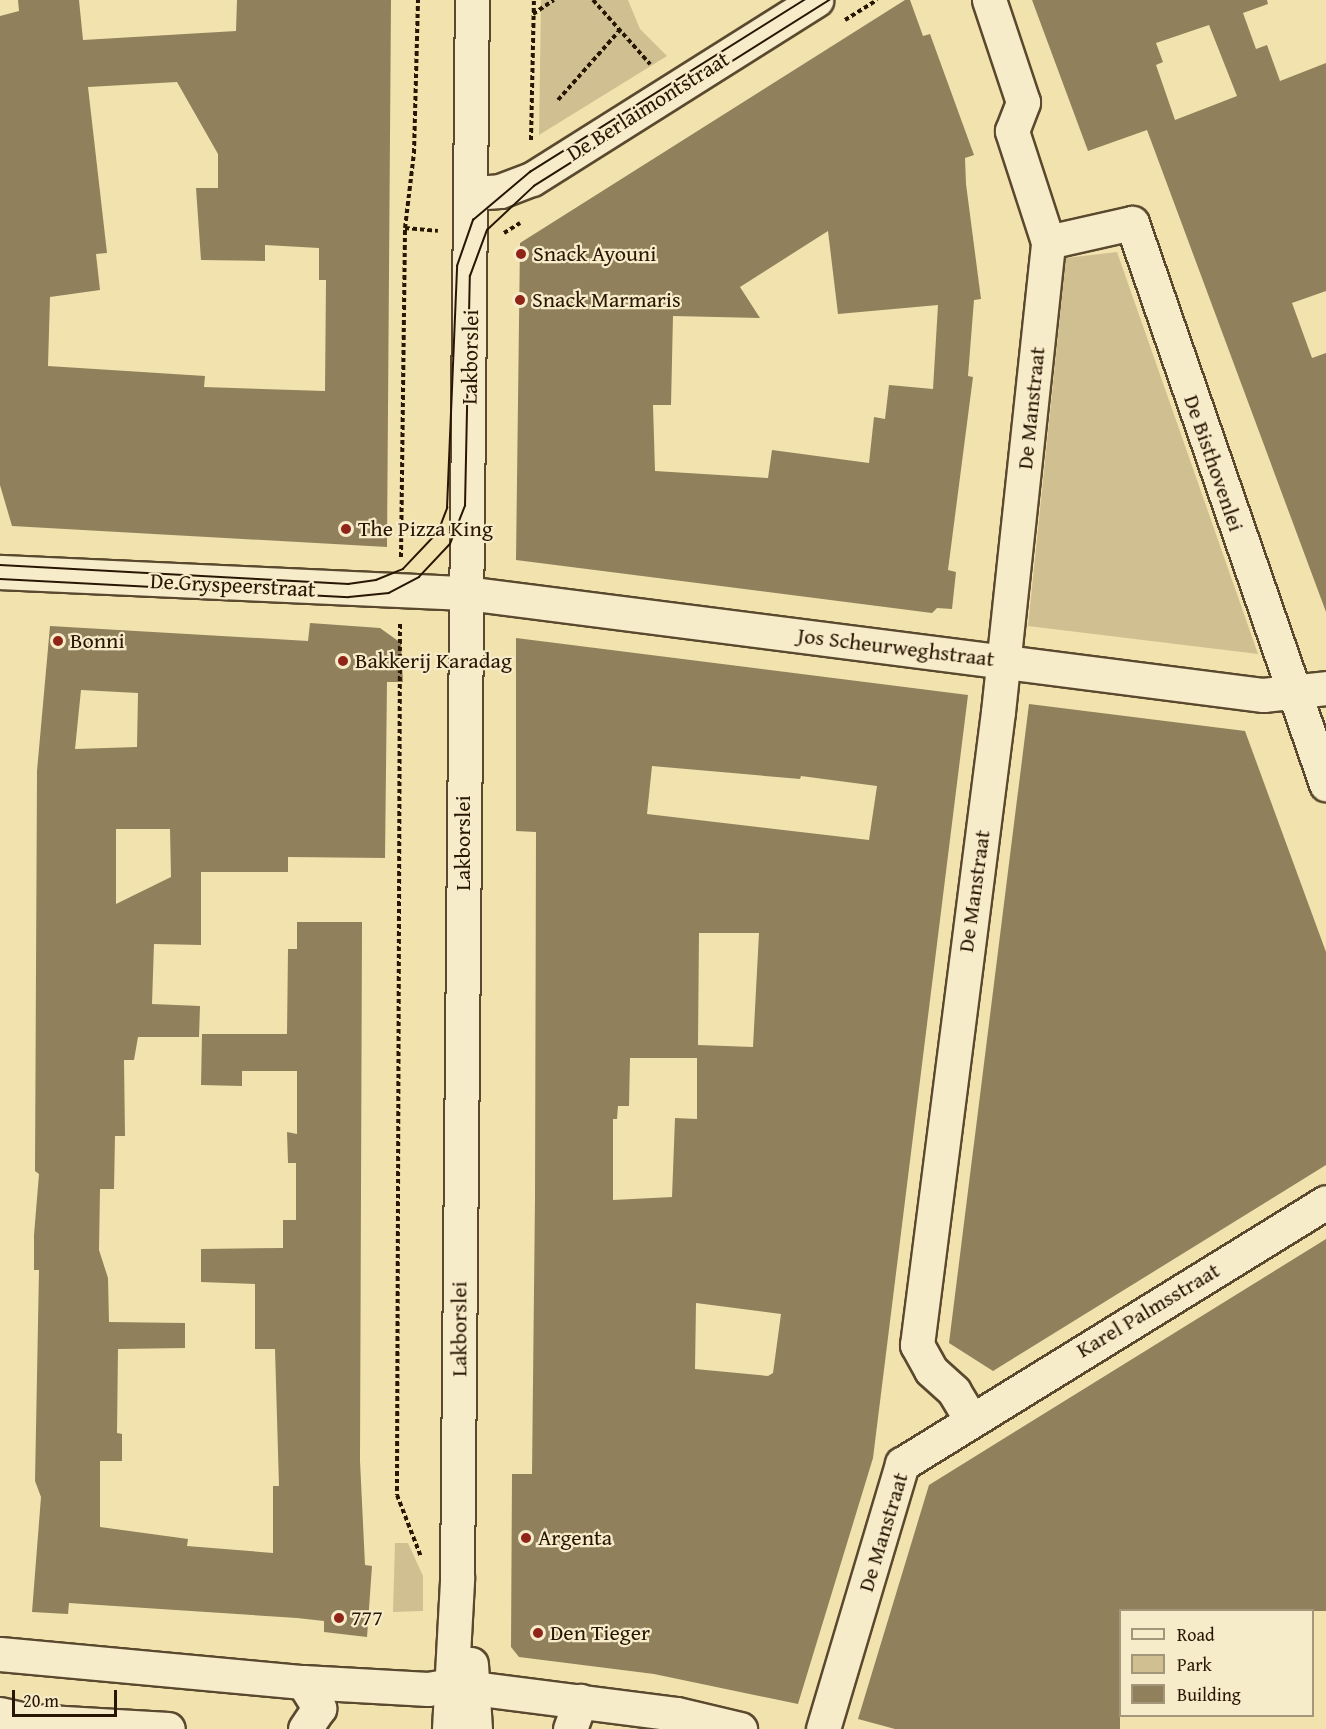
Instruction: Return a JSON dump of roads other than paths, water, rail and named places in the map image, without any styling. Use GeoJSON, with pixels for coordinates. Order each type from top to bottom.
{"type":"FeatureCollection","features":[{"type":"Feature","properties":{"kind":"street","name":"Lakborslei"},"geometry":{"type":"LineString","coordinates":[[463,1686],[457,1579],[466,593],[473,193],[472,0]]}},
{"type":"Feature","properties":{"kind":"street","name":"De Berlaimontstraat"},"geometry":{"type":"LineString","coordinates":[[473,193],[504,190],[532,179],[816,0]]}},
{"type":"Feature","properties":{"kind":"street","name":"De Manstraat"},"geometry":{"type":"LineString","coordinates":[[823,1729],[902,1464],[970,1418],[954,1391],[931,1370],[917,1345],[1004,661],[1048,242],[1012,130],[1023,102],[989,0]]}},
{"type":"Feature","properties":{"kind":"street","name":"De Bisthovenlei"},"geometry":{"type":"LineString","coordinates":[[1048,242],[1132,223],[1326,783]]}},
{"type":"Feature","properties":{"kind":"street","name":"De Gryspeerstraat"},"geometry":{"type":"LineString","coordinates":[[0,572],[331,590],[400,589],[466,593]]}},
{"type":"Feature","properties":{"kind":"street","name":"Jos Scheurweghstraat"},"geometry":{"type":"LineString","coordinates":[[466,593],[1263,695],[1326,687]]}},
{"type":"Feature","properties":{"kind":"street","name":"Karel Palmsstraat"},"geometry":{"type":"LineString","coordinates":[[970,1418],[1326,1202]]}},
{"type":"Feature","properties":{"kind":"street"},"geometry":{"type":"LineString","coordinates":[[0,1654],[303,1682],[428,1689],[463,1686],[575,1715],[677,1714],[740,1729]]}},
{"type":"Feature","properties":{"kind":"street"},"geometry":{"type":"LineString","coordinates":[[303,1682],[319,1708],[305,1729]]}},
{"type":"Feature","properties":{"kind":"street"},"geometry":{"type":"LineString","coordinates":[[448,1729],[463,1686]]}},
{"type":"Feature","properties":{"kind":"street"},"geometry":{"type":"LineString","coordinates":[[463,1686],[475,1729]]}},
{"type":"Feature","properties":{"kind":"street"},"geometry":{"type":"LineString","coordinates":[[0,1714],[30,1721],[168,1729]]}},
{"type":"Feature","properties":{"kind":"tram line"},"geometry":{"type":"LineString","coordinates":[[0,565],[348,584],[376,580],[403,569],[438,532],[447,508],[457,266],[473,220],[530,172],[804,0]]}},
{"type":"Feature","properties":{"kind":"tram line"},"geometry":{"type":"LineString","coordinates":[[0,579],[349,597],[389,593],[419,577],[450,544],[465,506],[470,276],[487,230],[534,186],[829,0]]}},
{"type":"Feature","properties":{"kind":"place","name":"Snack Ayouni"},"geometry":{"type":"Point","coordinates":[521,254]}},
{"type":"Feature","properties":{"kind":"place","name":"Snack Marmaris"},"geometry":{"type":"Point","coordinates":[520,300]}},
{"type":"Feature","properties":{"kind":"place","name":"The Pizza King"},"geometry":{"type":"Point","coordinates":[346,529]}},
{"type":"Feature","properties":{"kind":"place","name":"Bonni"},"geometry":{"type":"Point","coordinates":[58,641]}},
{"type":"Feature","properties":{"kind":"place","name":"Bakkerij Karadag"},"geometry":{"type":"Point","coordinates":[343,661]}},
{"type":"Feature","properties":{"kind":"place","name":"Argenta"},"geometry":{"type":"Point","coordinates":[526,1538]}},
{"type":"Feature","properties":{"kind":"place","name":"777"},"geometry":{"type":"Point","coordinates":[339,1618]}},
{"type":"Feature","properties":{"kind":"place","name":"Den Tieger"},"geometry":{"type":"Point","coordinates":[538,1633]}}]}
